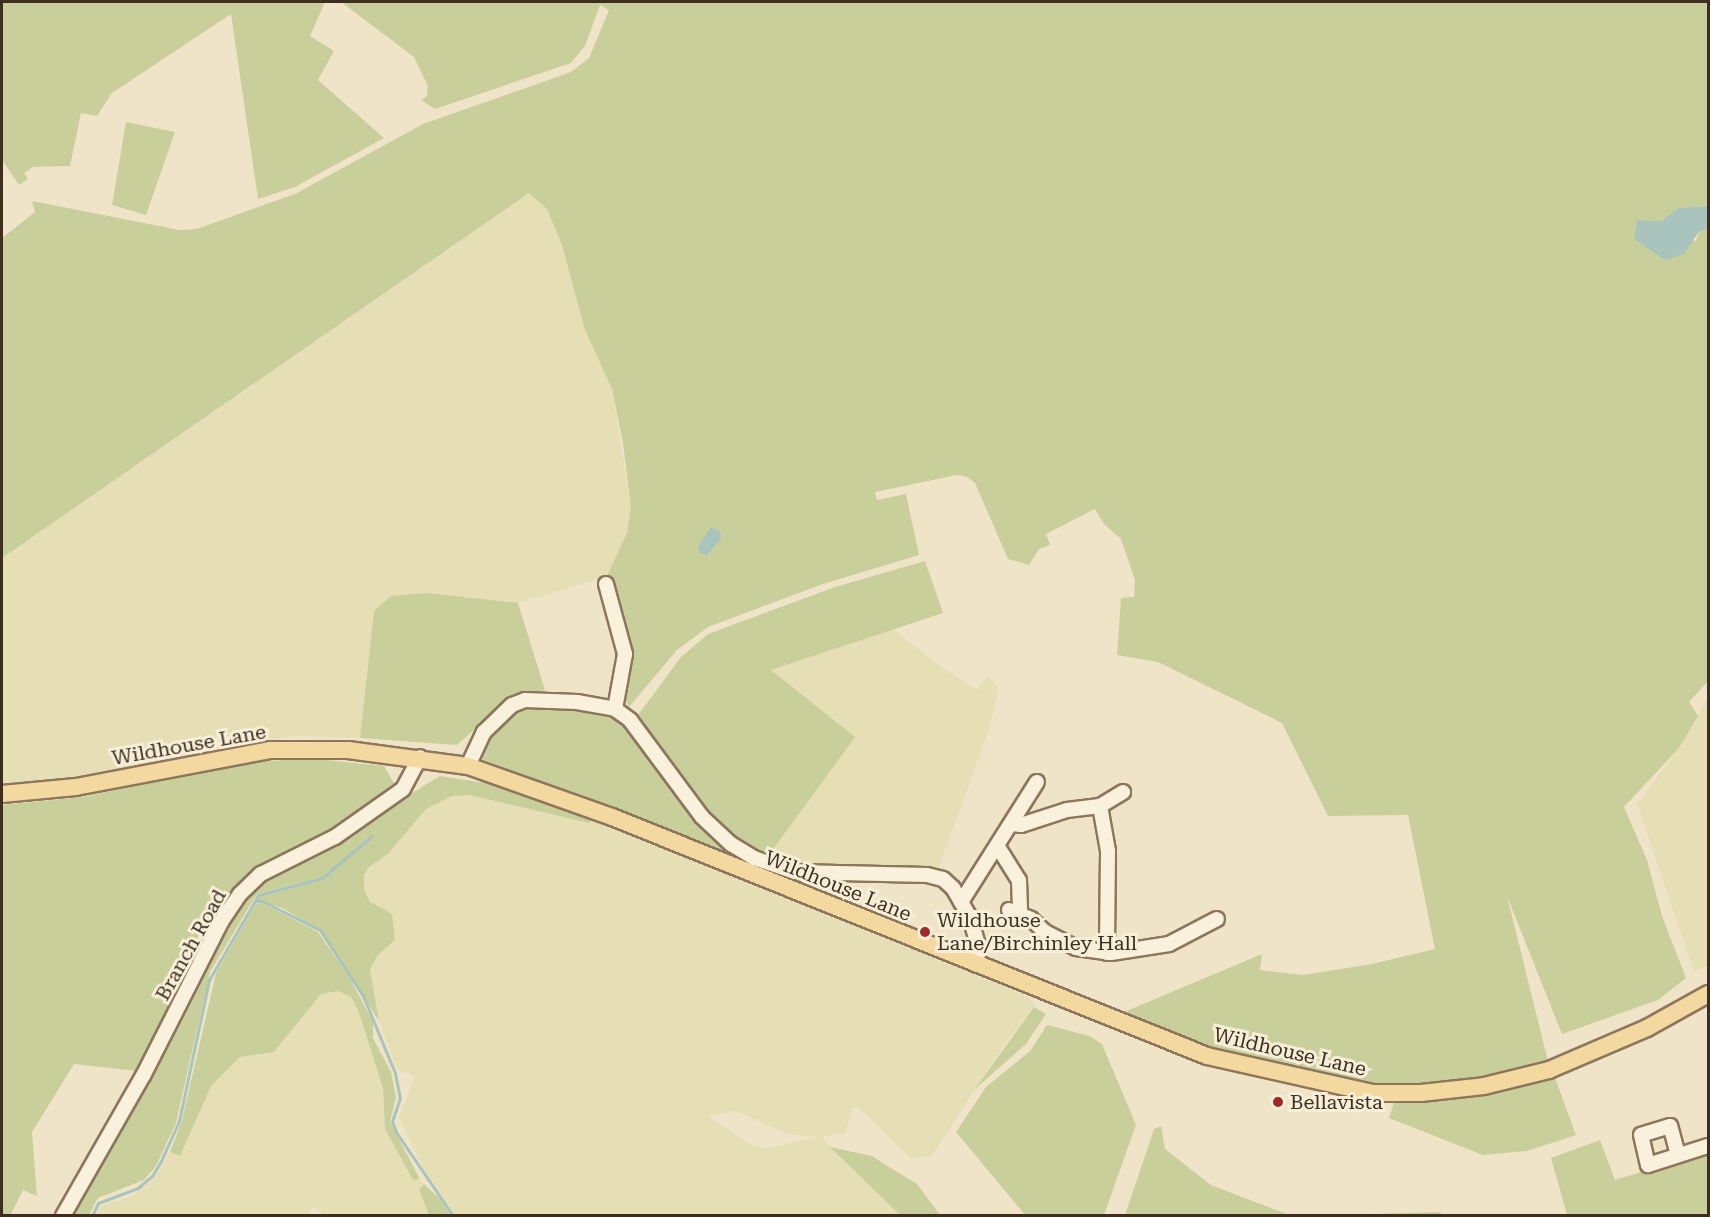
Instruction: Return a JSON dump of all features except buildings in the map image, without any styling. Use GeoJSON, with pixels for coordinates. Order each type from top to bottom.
{"type":"FeatureCollection","features":[{"type":"Feature","properties":{"kind":"main road","name":"Wildhouse Lane"},"geometry":{"type":"LineString","coordinates":[[2,794],[76,787],[270,750],[348,750],[420,757],[468,766],[612,817],[1207,1056],[1373,1093],[1421,1093],[1484,1086],[1549,1070],[1647,1028],[1708,994]]}},
{"type":"Feature","properties":{"kind":"street"},"geometry":{"type":"LineString","coordinates":[[606,584],[624,654],[615,709]]}},
{"type":"Feature","properties":{"kind":"street"},"geometry":{"type":"LineString","coordinates":[[468,766],[484,732],[512,705],[525,700],[577,702],[615,709],[630,720],[702,817],[741,851],[795,872],[927,875],[943,879],[961,902],[979,949],[976,965]]}},
{"type":"Feature","properties":{"kind":"street","name":"Branch Road"},"geometry":{"type":"LineString","coordinates":[[63,1215],[143,1076],[221,922],[240,894],[261,874],[335,837],[403,789],[420,757]]}},
{"type":"Feature","properties":{"kind":"street"},"geometry":{"type":"LineString","coordinates":[[961,902],[998,847],[1037,782]]}},
{"type":"Feature","properties":{"kind":"street"},"geometry":{"type":"LineString","coordinates":[[1012,824],[1021,825],[1067,810],[1100,806],[1122,792]]}},
{"type":"Feature","properties":{"kind":"street"},"geometry":{"type":"LineString","coordinates":[[1100,806],[1108,852],[1107,953]]}},
{"type":"Feature","properties":{"kind":"street"},"geometry":{"type":"LineString","coordinates":[[998,847],[1019,880],[1014,911],[1068,944],[1107,953],[1133,953],[1169,944],[1217,919]]}},
{"type":"Feature","properties":{"kind":"street"},"geometry":{"type":"LineString","coordinates":[[1678,1155],[1708,1146]]}},
{"type":"Feature","properties":{"kind":"shaded area"},"geometry":{"type":"Polygon","coordinates":[[[529,193],[547,209],[562,245],[585,330],[612,389],[631,507],[627,533],[607,576],[518,603],[427,593],[374,611],[360,738],[295,736],[228,744],[89,776],[2,786],[2,558],[529,193]]]}},
{"type":"Feature","properties":{"kind":"shaded area"},"geometry":{"type":"Polygon","coordinates":[[[893,629],[944,669],[977,690],[988,676],[998,687],[990,727],[939,867],[808,870],[769,855],[854,737],[770,670],[893,629]]]}},
{"type":"Feature","properties":{"kind":"shaded area"},"geometry":{"type":"Polygon","coordinates":[[[1708,698],[1708,966],[1694,971],[1637,804],[1679,748],[1708,698]]]}},
{"type":"Feature","properties":{"kind":"shaded area"},"geometry":{"type":"Polygon","coordinates":[[[469,795],[588,823],[592,820],[1029,997],[1035,1005],[998,1053],[932,1156],[911,1158],[858,1107],[852,1109],[845,1133],[821,1137],[900,1215],[454,1215],[422,1166],[399,1117],[415,1077],[397,1069],[379,1021],[370,969],[378,955],[395,940],[370,903],[364,889],[364,875],[369,867],[388,854],[426,809],[452,796],[469,795]],[[735,1111],[708,1116],[748,1143],[766,1149],[818,1137],[789,1134],[735,1111]]]}},
{"type":"Feature","properties":{"kind":"shaded area"},"geometry":{"type":"Polygon","coordinates":[[[338,991],[351,997],[358,1010],[383,1088],[385,1129],[413,1180],[420,1179],[424,1184],[419,1189],[429,1215],[323,1215],[314,1206],[307,1216],[96,1216],[101,1205],[130,1197],[143,1188],[157,1175],[170,1152],[180,1156],[211,1086],[240,1057],[274,1052],[321,994],[338,991]]]}},
{"type":"Feature","properties":{"kind":"green space"},"geometry":{"type":"Polygon","coordinates":[[[2,2],[325,2],[310,36],[334,51],[318,80],[384,138],[295,187],[258,199],[231,14],[112,93],[97,116],[81,113],[70,166],[33,167],[24,173],[28,179],[19,185],[2,160],[2,2]]]}},
{"type":"Feature","properties":{"kind":"green space"},"geometry":{"type":"Polygon","coordinates":[[[341,2],[1708,2],[1708,206],[1678,208],[1661,221],[1637,220],[1696,241],[1698,233],[1708,228],[1708,681],[1689,702],[1698,716],[1679,748],[1624,807],[1647,860],[1662,916],[1686,978],[1658,1000],[1562,1034],[1507,896],[1548,1061],[1485,1078],[1389,1085],[1341,1079],[1246,1058],[1117,1015],[1262,954],[1260,970],[1303,975],[1372,964],[1435,949],[1408,815],[1328,816],[1282,723],[1158,662],[1117,655],[1121,598],[1134,597],[1135,580],[1121,539],[1104,524],[1095,509],[1046,534],[1050,545],[1039,549],[1029,565],[1008,559],[975,483],[967,477],[957,475],[875,492],[877,500],[906,494],[919,555],[823,584],[708,627],[677,650],[629,707],[620,688],[612,590],[607,576],[627,533],[631,507],[623,443],[612,389],[585,330],[562,245],[547,209],[529,193],[2,558],[2,238],[35,212],[32,201],[180,230],[197,229],[297,193],[423,124],[571,72],[589,58],[609,10],[600,5],[585,46],[571,63],[435,109],[421,100],[427,96],[428,86],[414,57],[341,2]]]}},
{"type":"Feature","properties":{"kind":"green space"},"geometry":{"type":"Polygon","coordinates":[[[126,122],[175,132],[146,215],[112,205],[126,122]]]}},
{"type":"Feature","properties":{"kind":"green space"},"geometry":{"type":"Polygon","coordinates":[[[925,561],[943,613],[771,670],[855,737],[769,855],[742,845],[699,809],[638,715],[681,657],[708,634],[835,587],[925,561]]]}},
{"type":"Feature","properties":{"kind":"green space"},"geometry":{"type":"Polygon","coordinates":[[[427,593],[518,603],[545,690],[520,694],[503,704],[457,745],[360,738],[374,611],[391,596],[427,593]]]}},
{"type":"Feature","properties":{"kind":"green space"},"geometry":{"type":"Polygon","coordinates":[[[538,703],[606,712],[621,720],[732,849],[729,857],[482,759],[480,747],[495,728],[523,706],[538,703]]]}},
{"type":"Feature","properties":{"kind":"green space"},"geometry":{"type":"Polygon","coordinates":[[[307,758],[384,766],[395,785],[335,829],[265,865],[236,885],[137,1071],[74,1064],[32,1132],[37,1196],[23,1190],[10,1216],[2,1215],[2,805],[83,797],[245,763],[307,758]]]}},
{"type":"Feature","properties":{"kind":"green space"},"geometry":{"type":"Polygon","coordinates":[[[440,776],[498,785],[591,820],[589,823],[469,795],[452,796],[426,809],[388,854],[369,867],[364,875],[364,889],[370,902],[392,914],[395,940],[378,955],[370,969],[379,1021],[320,930],[282,908],[257,900],[259,896],[324,879],[374,835],[322,877],[257,894],[210,972],[176,1123],[156,1166],[144,1180],[98,1198],[89,1215],[68,1216],[223,923],[252,886],[395,798],[399,801],[440,776]]]}},
{"type":"Feature","properties":{"kind":"green space"},"geometry":{"type":"Polygon","coordinates":[[[262,903],[318,932],[348,975],[373,1022],[373,1038],[391,1072],[396,1097],[390,1122],[420,1179],[413,1180],[385,1129],[383,1088],[358,1010],[351,997],[338,991],[321,994],[274,1052],[240,1057],[211,1086],[180,1156],[170,1152],[182,1120],[216,973],[256,904],[262,903]]]}},
{"type":"Feature","properties":{"kind":"green space"},"geometry":{"type":"Polygon","coordinates":[[[1034,1007],[1046,1014],[1026,1044],[974,1090],[1034,1007]]]}},
{"type":"Feature","properties":{"kind":"green space"},"geometry":{"type":"Polygon","coordinates":[[[1047,1025],[1090,1036],[1102,1044],[1136,1125],[1104,1215],[1025,1215],[956,1132],[986,1087],[1030,1051],[1047,1025]]]}},
{"type":"Feature","properties":{"kind":"green space"},"geometry":{"type":"Polygon","coordinates":[[[1555,1078],[1576,1135],[1527,1151],[1483,1155],[1389,1118],[1394,1102],[1451,1100],[1555,1078]]]}},
{"type":"Feature","properties":{"kind":"green space"},"geometry":{"type":"Polygon","coordinates":[[[1161,1126],[1165,1149],[1211,1185],[1289,1215],[1125,1215],[1154,1129],[1161,1126]]]}},
{"type":"Feature","properties":{"kind":"green space"},"geometry":{"type":"Polygon","coordinates":[[[1600,1140],[1615,1180],[1708,1151],[1708,1215],[1567,1215],[1551,1158],[1600,1140]]]}},
{"type":"Feature","properties":{"kind":"green space"},"geometry":{"type":"Polygon","coordinates":[[[830,1147],[872,1156],[917,1184],[940,1215],[900,1215],[830,1147]]]}},
{"type":"Feature","properties":{"kind":"green space"},"geometry":{"type":"Polygon","coordinates":[[[424,1184],[440,1199],[450,1215],[429,1215],[419,1189],[424,1184]]]}},
{"type":"Feature","properties":{"kind":"green space"},"geometry":{"type":"Polygon","coordinates":[[[1441,1212],[1440,1216],[1367,1215],[1370,1214],[1441,1212]]]}},
{"type":"Feature","properties":{"kind":"water"},"geometry":{"type":"Polygon","coordinates":[[[1708,206],[1708,228],[1698,233],[1684,254],[1665,260],[1634,239],[1637,220],[1661,221],[1678,208],[1708,206]]]}},
{"type":"Feature","properties":{"kind":"water"},"geometry":{"type":"Polygon","coordinates":[[[711,527],[720,531],[721,539],[707,555],[700,553],[698,546],[711,527]]]}},
{"type":"Feature","properties":{"kind":"waterway"},"geometry":{"type":"LineString","coordinates":[[255,901],[258,895],[322,878],[372,836]]}},
{"type":"Feature","properties":{"kind":"waterway"},"geometry":{"type":"LineString","coordinates":[[92,1216],[98,1203],[138,1188],[152,1176],[161,1161],[179,1121],[209,980],[255,901],[262,901],[320,930],[363,996],[395,1073],[400,1098],[392,1121],[396,1132],[453,1216]]}},
{"type":"Feature","properties":{"kind":"place","name":"Wildhouse Lane/Birchinley Hall"},"geometry":{"type":"Point","coordinates":[925,932]}},
{"type":"Feature","properties":{"kind":"place","name":"Bellavista"},"geometry":{"type":"Point","coordinates":[1278,1102]}}]}
